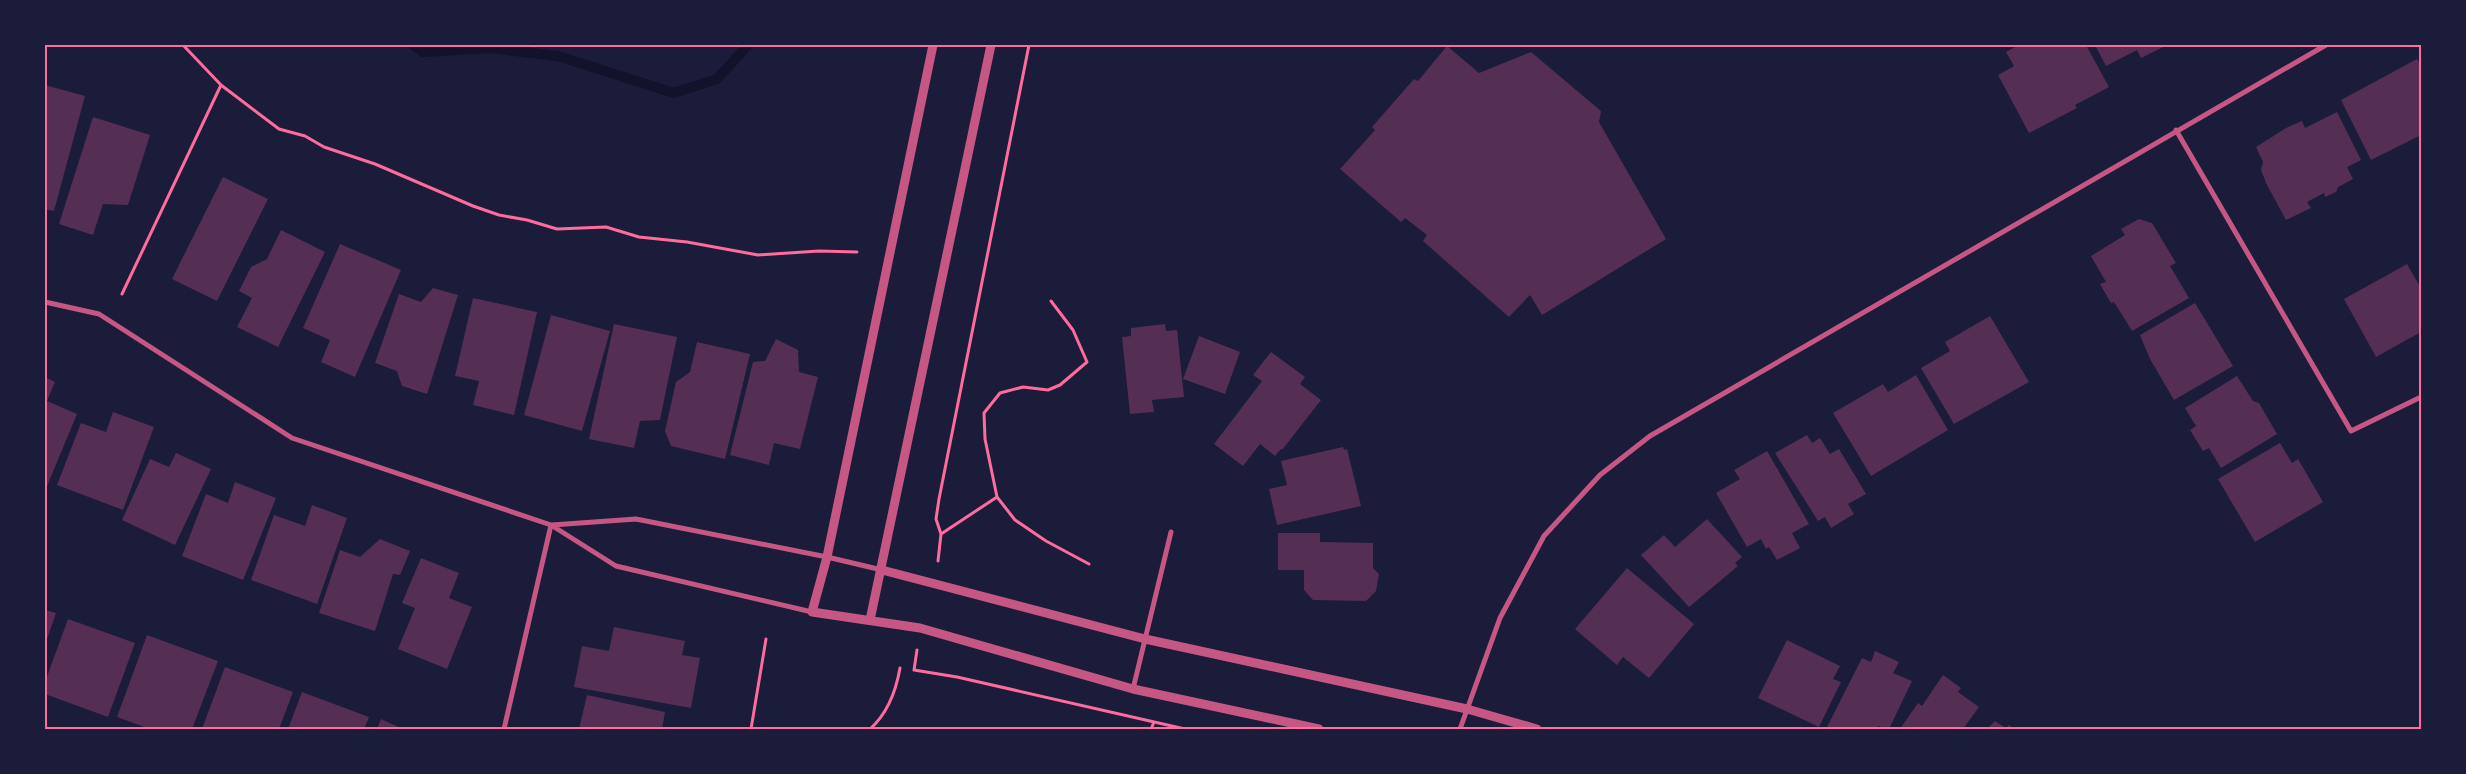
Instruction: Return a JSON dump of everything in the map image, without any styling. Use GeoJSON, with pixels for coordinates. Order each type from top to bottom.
{"type":"FeatureCollection","features":[{"type":"Feature","properties":{"kind":"street"},"geometry":{"type":"LineString","coordinates":[[812,612],[827,557],[933,45]]}},
{"type":"Feature","properties":{"kind":"street"},"geometry":{"type":"LineString","coordinates":[[870,620],[991,45]]}},
{"type":"Feature","properties":{"kind":"street"},"geometry":{"type":"LineString","coordinates":[[1460,729],[1500,618],[1544,536],[1600,475],[1650,436],[2176,130],[2326,45]]}},
{"type":"Feature","properties":{"kind":"street"},"geometry":{"type":"LineString","coordinates":[[2176,130],[2352,431],[2421,397]]}},
{"type":"Feature","properties":{"kind":"street"},"geometry":{"type":"LineString","coordinates":[[45,302],[99,314],[292,438],[551,525],[616,566],[812,612],[920,628],[1134,689],[1320,729]]}},
{"type":"Feature","properties":{"kind":"street"},"geometry":{"type":"LineString","coordinates":[[551,525],[636,518],[827,557],[1145,639],[1467,709],[1537,729]]}},
{"type":"Feature","properties":{"kind":"street"},"geometry":{"type":"LineString","coordinates":[[504,729],[551,525]]}},
{"type":"Feature","properties":{"kind":"street"},"geometry":{"type":"LineString","coordinates":[[1134,689],[1171,532]]}},
{"type":"Feature","properties":{"kind":"path"},"geometry":{"type":"LineString","coordinates":[[183,45],[221,85],[279,129],[305,136],[324,147],[374,164],[499,215],[527,220],[557,229],[606,227],[639,237],[688,242],[758,255],[819,251],[857,252]]}},
{"type":"Feature","properties":{"kind":"path"},"geometry":{"type":"LineString","coordinates":[[938,559],[941,534],[936,519],[939,498],[1028,45]]}},
{"type":"Feature","properties":{"kind":"path"},"geometry":{"type":"LineString","coordinates":[[122,294],[221,85]]}},
{"type":"Feature","properties":{"kind":"path"},"geometry":{"type":"LineString","coordinates":[[1051,301],[1073,330],[1087,362],[1060,385],[1048,390],[1023,387],[1000,393],[984,413],[985,438],[998,497],[1014,520],[1046,541],[1090,564]]}},
{"type":"Feature","properties":{"kind":"path"},"geometry":{"type":"LineString","coordinates":[[941,534],[998,497]]}},
{"type":"Feature","properties":{"kind":"path"},"geometry":{"type":"LineString","coordinates":[[751,729],[766,639]]}},
{"type":"Feature","properties":{"kind":"path"},"geometry":{"type":"LineString","coordinates":[[870,729],[878,722],[896,692],[900,668]]}},
{"type":"Feature","properties":{"kind":"path"},"geometry":{"type":"LineString","coordinates":[[914,670],[957,677],[1185,729]]}},
{"type":"Feature","properties":{"kind":"path"},"geometry":{"type":"LineString","coordinates":[[1151,729],[1154,722]]}},
{"type":"Feature","properties":{"kind":"building"},"geometry":{"type":"Polygon","coordinates":[[[2019,45],[2086,45],[2109,87],[2075,105],[2077,108],[2029,133],[1998,75],[2014,66],[2006,52],[2019,45]]]}},
{"type":"Feature","properties":{"kind":"building"},"geometry":{"type":"Polygon","coordinates":[[[2095,45],[2167,45],[2141,58],[2137,50],[2106,66],[2095,45]]]}},
{"type":"Feature","properties":{"kind":"building"},"geometry":{"type":"Polygon","coordinates":[[[1447,46],[1479,73],[1531,52],[1601,111],[1599,122],[1666,239],[1542,315],[1530,295],[1509,317],[1423,241],[1427,235],[1405,218],[1401,222],[1340,169],[1375,130],[1372,127],[1414,79],[1418,81],[1447,46]]]}},
{"type":"Feature","properties":{"kind":"building"},"geometry":{"type":"Polygon","coordinates":[[[2417,59],[2421,66],[2421,135],[2371,160],[2341,100],[2417,59]]]}},
{"type":"Feature","properties":{"kind":"building"},"geometry":{"type":"Polygon","coordinates":[[[45,85],[85,96],[54,211],[45,209],[45,85]]]}},
{"type":"Feature","properties":{"kind":"building"},"geometry":{"type":"Polygon","coordinates":[[[2337,112],[2361,160],[2347,167],[2353,179],[2338,187],[2336,192],[2325,197],[2324,193],[2307,202],[2311,208],[2286,220],[2267,185],[2261,170],[2263,162],[2256,147],[2286,128],[2302,121],[2305,128],[2337,112]]]}},
{"type":"Feature","properties":{"kind":"building"},"geometry":{"type":"Polygon","coordinates":[[[93,117],[150,135],[128,205],[103,204],[93,235],[59,224],[93,117]]]}},
{"type":"Feature","properties":{"kind":"building"},"geometry":{"type":"Polygon","coordinates":[[[223,177],[268,199],[217,301],[172,279],[223,177]]]}},
{"type":"Feature","properties":{"kind":"building"},"geometry":{"type":"Polygon","coordinates":[[[2139,219],[2152,223],[2176,263],[2170,266],[2189,298],[2132,331],[2114,302],[2111,303],[2100,284],[2106,282],[2091,256],[2125,235],[2121,229],[2139,219]]]}},
{"type":"Feature","properties":{"kind":"building"},"geometry":{"type":"Polygon","coordinates":[[[281,230],[325,252],[278,347],[237,327],[252,298],[239,291],[251,267],[267,259],[281,230]]]}},
{"type":"Feature","properties":{"kind":"building"},"geometry":{"type":"Polygon","coordinates":[[[340,244],[401,270],[355,377],[321,362],[330,340],[303,328],[340,244]]]}},
{"type":"Feature","properties":{"kind":"building"},"geometry":{"type":"Polygon","coordinates":[[[2407,264],[2419,285],[2421,284],[2421,332],[2376,357],[2344,299],[2407,264]]]}},
{"type":"Feature","properties":{"kind":"building"},"geometry":{"type":"Polygon","coordinates":[[[433,288],[458,295],[427,394],[402,386],[397,371],[375,363],[399,294],[421,302],[433,288]]]}},
{"type":"Feature","properties":{"kind":"building"},"geometry":{"type":"Polygon","coordinates":[[[473,298],[537,312],[514,415],[473,405],[479,381],[455,376],[473,298]]]}},
{"type":"Feature","properties":{"kind":"building"},"geometry":{"type":"Polygon","coordinates":[[[2195,303],[2233,366],[2174,400],[2150,359],[2140,335],[2195,303]]]}},
{"type":"Feature","properties":{"kind":"building"},"geometry":{"type":"Polygon","coordinates":[[[551,315],[610,331],[582,431],[524,415],[551,315]]]}},
{"type":"Feature","properties":{"kind":"building"},"geometry":{"type":"Polygon","coordinates":[[[1990,316],[2029,382],[1954,424],[1921,368],[1950,351],[1945,342],[1990,316]]]}},
{"type":"Feature","properties":{"kind":"building"},"geometry":{"type":"Polygon","coordinates":[[[614,324],[677,337],[660,420],[640,421],[634,448],[589,439],[614,324]]]}},
{"type":"Feature","properties":{"kind":"building"},"geometry":{"type":"Polygon","coordinates":[[[1165,324],[1166,331],[1177,330],[1184,397],[1152,400],[1154,412],[1130,414],[1122,337],[1131,336],[1131,328],[1165,324]]]}},
{"type":"Feature","properties":{"kind":"building"},"geometry":{"type":"Polygon","coordinates":[[[1199,336],[1240,352],[1225,394],[1183,379],[1199,336]]]}},
{"type":"Feature","properties":{"kind":"building"},"geometry":{"type":"Polygon","coordinates":[[[776,339],[798,350],[799,372],[818,377],[800,449],[774,443],[769,465],[730,455],[753,362],[765,361],[776,339]]]}},
{"type":"Feature","properties":{"kind":"building"},"geometry":{"type":"Polygon","coordinates":[[[697,342],[750,354],[725,459],[671,446],[665,431],[676,382],[690,372],[697,342]]]}},
{"type":"Feature","properties":{"kind":"building"},"geometry":{"type":"Polygon","coordinates":[[[1271,352],[1305,377],[1300,384],[1321,400],[1282,450],[1275,456],[1260,444],[1243,466],[1214,444],[1262,381],[1253,375],[1271,352]]]}},
{"type":"Feature","properties":{"kind":"building"},"geometry":{"type":"Polygon","coordinates":[[[1916,375],[1948,430],[1871,476],[1833,413],[1883,384],[1888,392],[1916,375]]]}},
{"type":"Feature","properties":{"kind":"building"},"geometry":{"type":"Polygon","coordinates":[[[2237,376],[2253,401],[2259,403],[2277,434],[2221,468],[2209,448],[2203,451],[2190,430],[2196,426],[2185,408],[2237,376]]]}},
{"type":"Feature","properties":{"kind":"building"},"geometry":{"type":"Polygon","coordinates":[[[45,377],[55,382],[47,401],[77,414],[45,491],[45,377]]]}},
{"type":"Feature","properties":{"kind":"building"},"geometry":{"type":"Polygon","coordinates":[[[113,412],[154,427],[123,510],[57,485],[81,423],[106,432],[113,412]]]}},
{"type":"Feature","properties":{"kind":"building"},"geometry":{"type":"Polygon","coordinates":[[[1807,435],[1812,443],[1820,438],[1830,454],[1839,449],[1866,494],[1848,504],[1854,514],[1831,528],[1825,517],[1818,521],[1775,453],[1807,435]]]}},
{"type":"Feature","properties":{"kind":"building"},"geometry":{"type":"Polygon","coordinates":[[[2280,443],[2292,463],[2298,459],[2323,502],[2255,542],[2218,479],[2280,443]]]}},
{"type":"Feature","properties":{"kind":"building"},"geometry":{"type":"Polygon","coordinates":[[[1343,447],[1344,450],[1347,449],[1361,506],[1277,525],[1269,489],[1287,485],[1281,461],[1343,447]]]}},
{"type":"Feature","properties":{"kind":"building"},"geometry":{"type":"Polygon","coordinates":[[[1767,451],[1809,524],[1792,533],[1800,548],[1777,560],[1769,547],[1766,549],[1761,539],[1747,547],[1716,493],[1740,479],[1734,470],[1767,451]]]}},
{"type":"Feature","properties":{"kind":"building"},"geometry":{"type":"Polygon","coordinates":[[[176,453],[211,469],[175,545],[122,520],[150,459],[169,467],[176,453]]]}},
{"type":"Feature","properties":{"kind":"building"},"geometry":{"type":"Polygon","coordinates":[[[235,482],[276,498],[243,580],[182,556],[206,494],[228,503],[235,482]]]}},
{"type":"Feature","properties":{"kind":"building"},"geometry":{"type":"Polygon","coordinates":[[[312,505],[347,518],[317,604],[251,580],[274,515],[305,526],[312,505]]]}},
{"type":"Feature","properties":{"kind":"building"},"geometry":{"type":"Polygon","coordinates":[[[1707,519],[1742,557],[1735,563],[1738,566],[1689,607],[1641,555],[1664,535],[1675,547],[1707,519]]]}},
{"type":"Feature","properties":{"kind":"building"},"geometry":{"type":"Polygon","coordinates":[[[1278,533],[1320,533],[1320,542],[1373,543],[1373,568],[1379,574],[1376,591],[1366,601],[1313,600],[1304,590],[1304,570],[1278,570],[1278,533]]]}},
{"type":"Feature","properties":{"kind":"building"},"geometry":{"type":"Polygon","coordinates":[[[380,539],[410,551],[400,575],[393,574],[375,631],[319,613],[340,550],[360,557],[380,539]]]}},
{"type":"Feature","properties":{"kind":"building"},"geometry":{"type":"Polygon","coordinates":[[[421,558],[459,573],[449,598],[472,607],[447,669],[398,649],[415,608],[402,603],[421,558]]]}},
{"type":"Feature","properties":{"kind":"building"},"geometry":{"type":"Polygon","coordinates":[[[1627,568],[1694,624],[1649,678],[1623,657],[1617,665],[1575,629],[1627,568]]]}},
{"type":"Feature","properties":{"kind":"building"},"geometry":{"type":"Polygon","coordinates":[[[45,610],[56,613],[45,645],[45,610]]]}},
{"type":"Feature","properties":{"kind":"building"},"geometry":{"type":"Polygon","coordinates":[[[68,619],[135,643],[108,717],[45,694],[45,682],[68,619]]]}},
{"type":"Feature","properties":{"kind":"building"},"geometry":{"type":"Polygon","coordinates":[[[614,627],[685,641],[682,655],[700,658],[691,708],[574,687],[582,646],[609,651],[614,627]]]}},
{"type":"Feature","properties":{"kind":"building"},"geometry":{"type":"Polygon","coordinates":[[[147,635],[218,661],[192,729],[150,729],[117,717],[147,635]]]}},
{"type":"Feature","properties":{"kind":"building"},"geometry":{"type":"Polygon","coordinates":[[[1787,640],[1840,666],[1833,679],[1841,682],[1819,727],[1758,698],[1787,640]]]}},
{"type":"Feature","properties":{"kind":"building"},"geometry":{"type":"Polygon","coordinates":[[[1875,651],[1899,662],[1893,673],[1912,681],[1889,729],[1878,726],[1877,729],[1826,729],[1862,658],[1871,662],[1875,651]]]}},
{"type":"Feature","properties":{"kind":"building"},"geometry":{"type":"Polygon","coordinates":[[[225,667],[293,692],[279,729],[202,729],[225,667]]]}},
{"type":"Feature","properties":{"kind":"building"},"geometry":{"type":"Polygon","coordinates":[[[1943,675],[1961,688],[1958,692],[1979,707],[1963,729],[1900,729],[1918,703],[1922,706],[1943,675]]]}},
{"type":"Feature","properties":{"kind":"building"},"geometry":{"type":"Polygon","coordinates":[[[302,692],[369,717],[364,729],[288,729],[302,692]]]}},
{"type":"Feature","properties":{"kind":"building"},"geometry":{"type":"Polygon","coordinates":[[[587,695],[665,712],[662,729],[579,729],[587,695]]]}},
{"type":"Feature","properties":{"kind":"building"},"geometry":{"type":"Polygon","coordinates":[[[381,719],[403,729],[377,729],[381,719]]]}},
{"type":"Feature","properties":{"kind":"building"},"geometry":{"type":"Polygon","coordinates":[[[1995,721],[2006,728],[2009,725],[2014,729],[1987,729],[1995,721]]]}},
{"type":"Feature","properties":{"kind":"waterway"},"geometry":{"type":"LineString","coordinates":[[413,45],[423,52],[490,48],[558,56],[674,93],[717,79],[748,45]]}}]}
